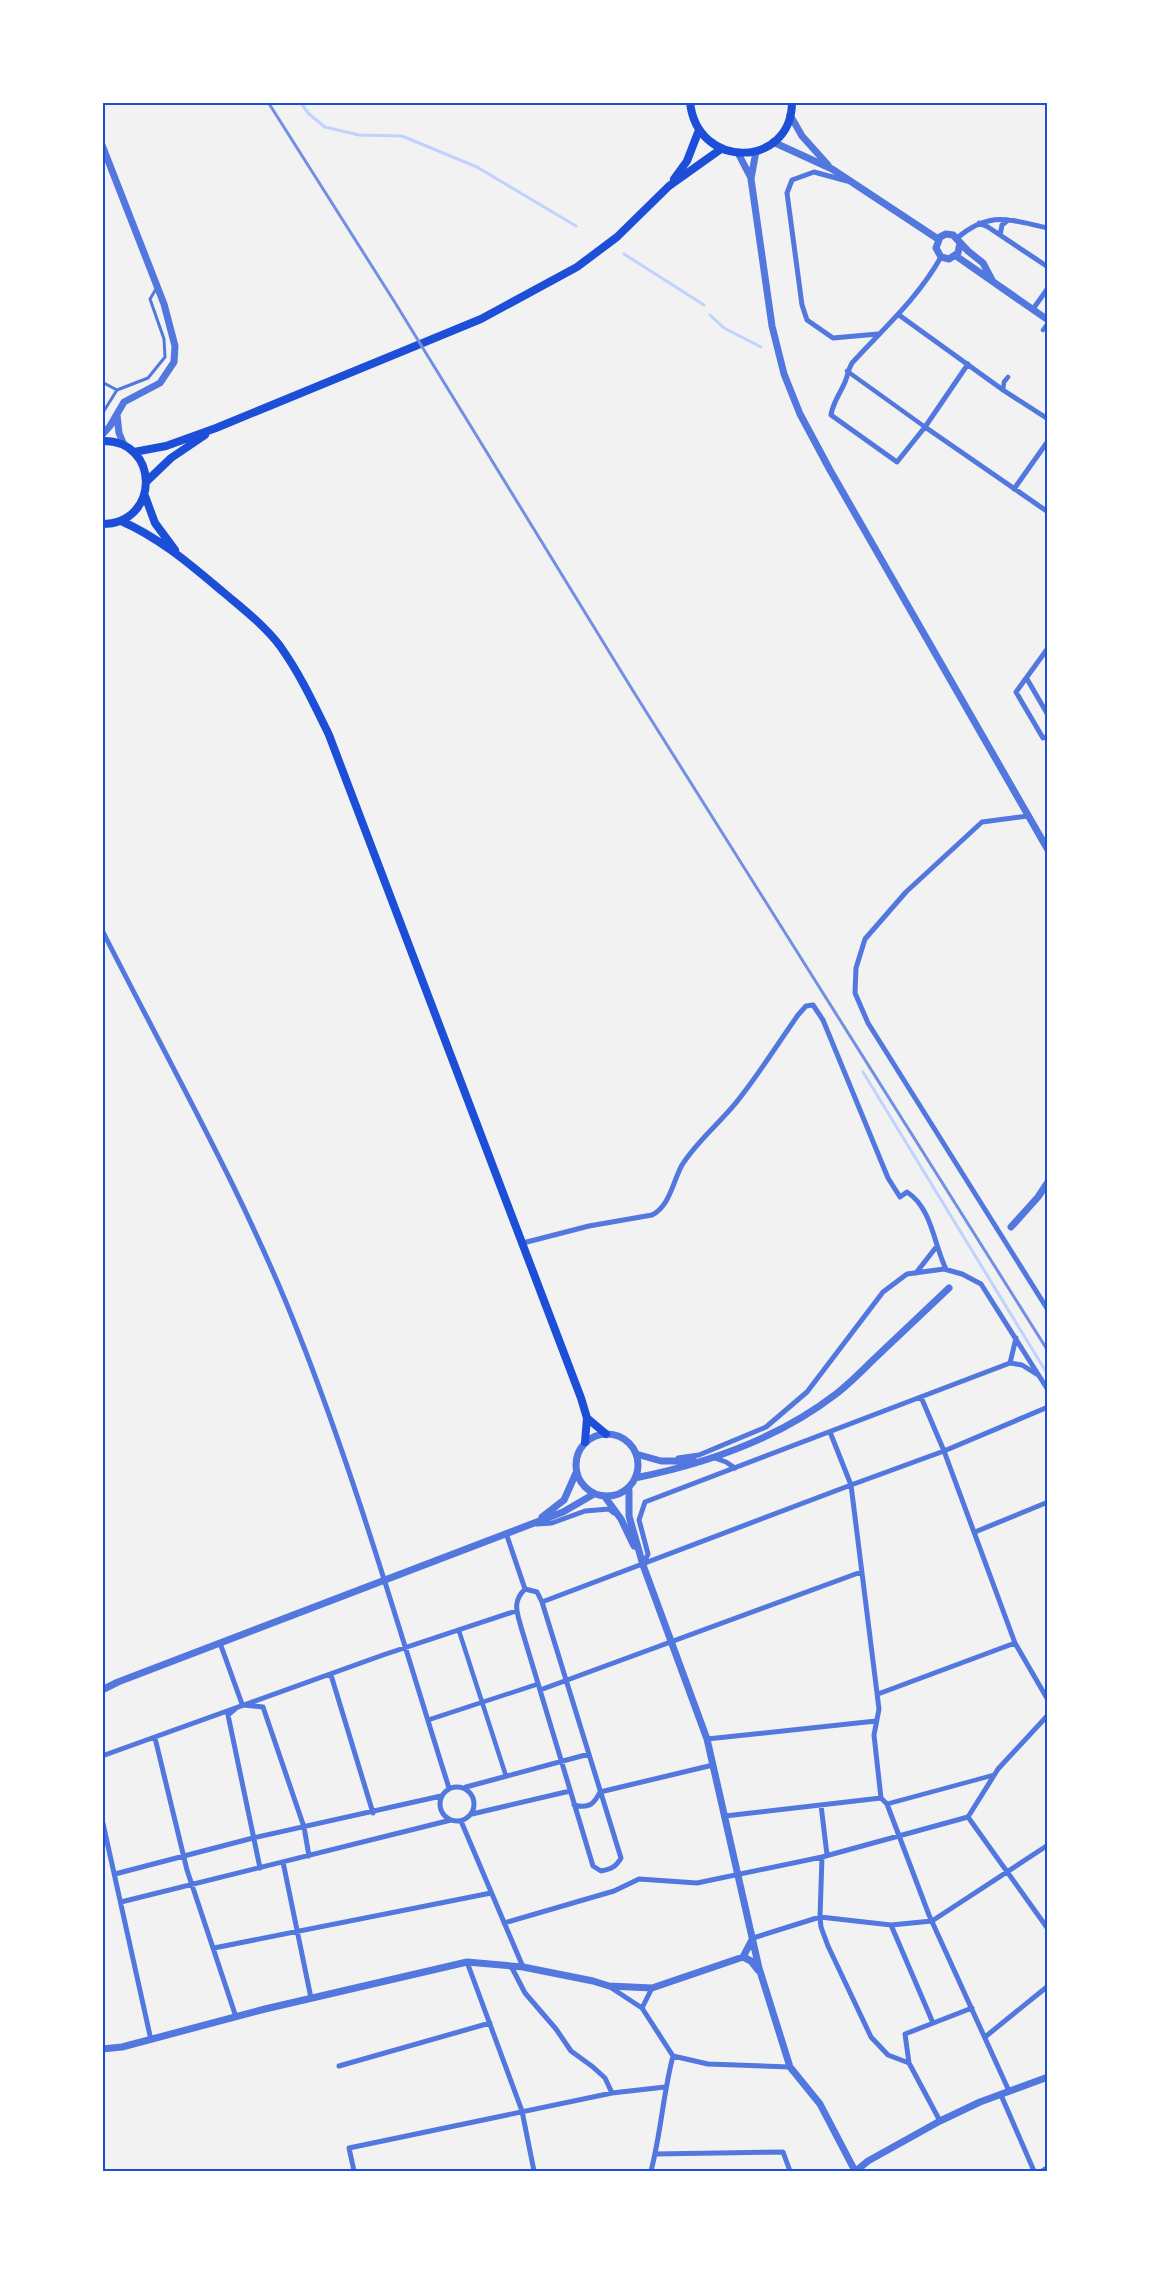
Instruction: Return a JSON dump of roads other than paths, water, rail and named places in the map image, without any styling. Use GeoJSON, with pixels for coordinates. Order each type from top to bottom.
{"type":"FeatureCollection","features":[{"type":"Feature","properties":{"kind":"main road"},"geometry":{"type":"LineString","coordinates":[[690,102],[691,112],[699,130],[709,141],[722,149],[738,153],[756,151],[772,142],[784,130],[792,102]]}},
{"type":"Feature","properties":{"kind":"main road"},"geometry":{"type":"LineString","coordinates":[[669,186],[687,161],[699,130]]}},
{"type":"Feature","properties":{"kind":"main road"},"geometry":{"type":"LineString","coordinates":[[134,452],[166,446],[216,428],[481,319],[521,299],[577,267],[617,237],[669,186],[722,149]]}},
{"type":"Feature","properties":{"kind":"main road"},"geometry":{"type":"LineString","coordinates":[[147,481],[171,459],[216,428]]}},
{"type":"Feature","properties":{"kind":"main road"},"geometry":{"type":"LineString","coordinates":[[102,441],[111,440],[134,452],[143,465],[147,481],[145,496],[135,511],[121,522]]}},
{"type":"Feature","properties":{"kind":"main road"},"geometry":{"type":"LineString","coordinates":[[145,496],[155,523],[178,555]]}},
{"type":"Feature","properties":{"kind":"main road"},"geometry":{"type":"LineString","coordinates":[[102,524],[121,522],[145,532],[178,555],[260,623],[279,645],[304,683],[329,735],[523,1243],[587,1418],[585,1442]]}},
{"type":"Feature","properties":{"kind":"main road"},"geometry":{"type":"LineString","coordinates":[[587,1418],[606,1434]]}},
{"type":"Feature","properties":{"kind":"street"},"geometry":{"type":"LineString","coordinates":[[790,115],[802,136],[832,169],[938,239]]}},
{"type":"Feature","properties":{"kind":"street"},"geometry":{"type":"LineString","coordinates":[[772,142],[832,169]]}},
{"type":"Feature","properties":{"kind":"street"},"geometry":{"type":"LineString","coordinates":[[102,145],[157,287],[175,346],[174,362],[160,383],[124,402],[102,435]]}},
{"type":"Feature","properties":{"kind":"street"},"geometry":{"type":"LineString","coordinates":[[756,151],[751,179],[772,326],[784,374],[800,414],[1048,850]]}},
{"type":"Feature","properties":{"kind":"street"},"geometry":{"type":"LineString","coordinates":[[738,153],[751,179]]}},
{"type":"Feature","properties":{"kind":"street"},"geometry":{"type":"LineString","coordinates":[[849,182],[814,172],[792,180],[787,193],[802,305],[807,320],[833,338],[878,334]]}},
{"type":"Feature","properties":{"kind":"street"},"geometry":{"type":"LineString","coordinates":[[958,241],[979,223],[996,218],[1048,228]]}},
{"type":"Feature","properties":{"kind":"street"},"geometry":{"type":"LineString","coordinates":[[1000,235],[1002,225],[1008,220]]}},
{"type":"Feature","properties":{"kind":"street"},"geometry":{"type":"LineString","coordinates":[[979,223],[1048,267]]}},
{"type":"Feature","properties":{"kind":"street"},"geometry":{"type":"LineString","coordinates":[[938,239],[948,234],[958,241],[983,263],[992,280]]}},
{"type":"Feature","properties":{"kind":"street"},"geometry":{"type":"LineString","coordinates":[[938,239],[936,248],[941,257],[949,259],[956,256],[960,249],[958,241]]}},
{"type":"Feature","properties":{"kind":"street"},"geometry":{"type":"LineString","coordinates":[[956,256],[1034,309],[1048,322],[1043,330]]}},
{"type":"Feature","properties":{"kind":"street"},"geometry":{"type":"LineString","coordinates":[[941,257],[899,315],[890,321],[847,371],[845,382],[837,395],[831,415],[897,462],[925,428],[968,364]]}},
{"type":"Feature","properties":{"kind":"street"},"geometry":{"type":"LineString","coordinates":[[1034,309],[1048,288]]}},
{"type":"Feature","properties":{"kind":"street"},"geometry":{"type":"LineString","coordinates":[[899,315],[1003,390],[1048,419]]}},
{"type":"Feature","properties":{"kind":"street"},"geometry":{"type":"LineString","coordinates":[[847,371],[925,428],[1048,512]]}},
{"type":"Feature","properties":{"kind":"street"},"geometry":{"type":"LineString","coordinates":[[1003,390],[1004,382],[1008,377]]}},
{"type":"Feature","properties":{"kind":"street"},"geometry":{"type":"LineString","coordinates":[[117,414],[118,433],[124,445]]}},
{"type":"Feature","properties":{"kind":"street"},"geometry":{"type":"LineString","coordinates":[[1014,489],[1048,441]]}},
{"type":"Feature","properties":{"kind":"street"},"geometry":{"type":"LineString","coordinates":[[1046,737],[1017,693],[1048,648]]}},
{"type":"Feature","properties":{"kind":"street"},"geometry":{"type":"LineString","coordinates":[[1027,679],[1048,715]]}},
{"type":"Feature","properties":{"kind":"street"},"geometry":{"type":"LineString","coordinates":[[1028,816],[982,822],[906,892],[865,939],[856,968],[855,993],[868,1023],[1048,1310]]}},
{"type":"Feature","properties":{"kind":"street"},"geometry":{"type":"LineString","coordinates":[[102,930],[232,1186],[294,1322],[357,1498],[449,1788]]}},
{"type":"Feature","properties":{"kind":"street"},"geometry":{"type":"LineString","coordinates":[[523,1243],[658,1212],[668,1198],[677,1173],[689,1154],[742,1096],[798,1015],[806,1006],[813,1005],[823,1020],[888,1178],[900,1197],[908,1192],[915,1196],[936,1238],[938,1254],[946,1269]]}},
{"type":"Feature","properties":{"kind":"street"},"geometry":{"type":"LineString","coordinates":[[1011,1227],[1038,1197],[1048,1182]]}},
{"type":"Feature","properties":{"kind":"street"},"geometry":{"type":"LineString","coordinates":[[916,1273],[937,1246]]}},
{"type":"Feature","properties":{"kind":"street"},"geometry":{"type":"LineString","coordinates":[[661,1461],[699,1455],[766,1427],[807,1392],[883,1292],[907,1274],[946,1269],[981,1284],[1048,1390]]}},
{"type":"Feature","properties":{"kind":"street"},"geometry":{"type":"LineString","coordinates":[[635,1478],[669,1471],[711,1457],[761,1438],[808,1414],[838,1393],[949,1288]]}},
{"type":"Feature","properties":{"kind":"street"},"geometry":{"type":"LineString","coordinates":[[1010,1363],[1016,1338]]}},
{"type":"Feature","properties":{"kind":"street"},"geometry":{"type":"LineString","coordinates":[[643,1564],[648,1554],[639,1520],[645,1502],[1010,1363],[1022,1365],[1040,1376]]}},
{"type":"Feature","properties":{"kind":"street"},"geometry":{"type":"LineString","coordinates":[[921,1397],[944,1451],[1015,1642],[1048,1700]]}},
{"type":"Feature","properties":{"kind":"street"},"geometry":{"type":"LineString","coordinates":[[542,1602],[944,1451],[1048,1407]]}},
{"type":"Feature","properties":{"kind":"street"},"geometry":{"type":"LineString","coordinates":[[830,1432],[851,1485],[878,1694],[879,1709],[874,1735],[881,1798],[887,1804],[932,1921],[1009,2091]]}},
{"type":"Feature","properties":{"kind":"street"},"geometry":{"type":"LineString","coordinates":[[532,1524],[564,1500],[576,1473],[576,1456],[585,1442],[594,1436],[606,1434],[626,1440],[636,1454],[638,1467],[635,1478],[620,1494],[605,1497],[594,1494],[583,1486],[576,1473]]}},
{"type":"Feature","properties":{"kind":"street"},"geometry":{"type":"LineString","coordinates":[[636,1454],[661,1461],[699,1461]]}},
{"type":"Feature","properties":{"kind":"street"},"geometry":{"type":"LineString","coordinates":[[711,1457],[735,1468]]}},
{"type":"Feature","properties":{"kind":"street"},"geometry":{"type":"LineString","coordinates":[[629,1487],[629,1516],[643,1564],[707,1739],[753,1938],[790,2067],[820,2104],[855,2171],[868,2161],[940,2121],[980,2102],[1048,2077]]}},
{"type":"Feature","properties":{"kind":"street"},"geometry":{"type":"LineString","coordinates":[[102,1690],[117,1682],[563,1512],[594,1494]]}},
{"type":"Feature","properties":{"kind":"street"},"geometry":{"type":"LineString","coordinates":[[605,1497],[621,1519],[643,1564]]}},
{"type":"Feature","properties":{"kind":"street"},"geometry":{"type":"LineString","coordinates":[[975,1532],[1048,1502]]}},
{"type":"Feature","properties":{"kind":"street"},"geometry":{"type":"LineString","coordinates":[[532,1524],[552,1523],[585,1510],[609,1509],[621,1519]]}},
{"type":"Feature","properties":{"kind":"street"},"geometry":{"type":"LineString","coordinates":[[506,1533],[525,1590]]}},
{"type":"Feature","properties":{"kind":"street"},"geometry":{"type":"LineString","coordinates":[[428,1720],[482,1702],[566,1681],[861,1572]]}},
{"type":"Feature","properties":{"kind":"street"},"geometry":{"type":"LineString","coordinates":[[525,1590],[537,1592],[542,1602],[621,1858],[616,1866],[601,1871],[593,1866],[516,1611],[515,1606],[519,1595],[525,1590]]}},
{"type":"Feature","properties":{"kind":"street"},"geometry":{"type":"LineString","coordinates":[[102,1756],[242,1704],[516,1611]]}},
{"type":"Feature","properties":{"kind":"street"},"geometry":{"type":"LineString","coordinates":[[459,1631],[506,1776]]}},
{"type":"Feature","properties":{"kind":"street"},"geometry":{"type":"LineString","coordinates":[[878,1694],[1015,1642]]}},
{"type":"Feature","properties":{"kind":"street"},"geometry":{"type":"LineString","coordinates":[[220,1643],[242,1704]]}},
{"type":"Feature","properties":{"kind":"street"},"geometry":{"type":"LineString","coordinates":[[331,1675],[373,1813]]}},
{"type":"Feature","properties":{"kind":"street"},"geometry":{"type":"LineString","coordinates":[[260,1868],[228,1715],[242,1704],[263,1707],[304,1827],[309,1856]]}},
{"type":"Feature","properties":{"kind":"street"},"geometry":{"type":"LineString","coordinates":[[504,1923],[614,1891],[639,1880],[697,1883],[825,1856],[968,1817],[994,1775],[1048,1715]]}},
{"type":"Feature","properties":{"kind":"street"},"geometry":{"type":"LineString","coordinates":[[707,1739],[876,1721]]}},
{"type":"Feature","properties":{"kind":"street"},"geometry":{"type":"LineString","coordinates":[[155,1737],[183,1856],[236,2017]]}},
{"type":"Feature","properties":{"kind":"street"},"geometry":{"type":"LineString","coordinates":[[115,1874],[254,1838],[441,1796],[449,1788],[466,1787],[589,1754]]}},
{"type":"Feature","properties":{"kind":"street"},"geometry":{"type":"LineString","coordinates":[[574,1805],[589,1806],[594,1803],[600,1792],[713,1765]]}},
{"type":"Feature","properties":{"kind":"street"},"geometry":{"type":"LineString","coordinates":[[887,1804],[994,1775]]}},
{"type":"Feature","properties":{"kind":"street"},"geometry":{"type":"LineString","coordinates":[[466,1787],[475,1808],[472,1814]]}},
{"type":"Feature","properties":{"kind":"street"},"geometry":{"type":"LineString","coordinates":[[121,1902],[451,1820],[461,1821],[472,1814],[570,1791]]}},
{"type":"Feature","properties":{"kind":"street"},"geometry":{"type":"LineString","coordinates":[[441,1796],[440,1808],[451,1820]]}},
{"type":"Feature","properties":{"kind":"street"},"geometry":{"type":"LineString","coordinates":[[725,1816],[881,1798]]}},
{"type":"Feature","properties":{"kind":"street"},"geometry":{"type":"LineString","coordinates":[[821,1805],[825,1856],[821,1928],[871,2037],[888,2055],[909,2063]]}},
{"type":"Feature","properties":{"kind":"street"},"geometry":{"type":"LineString","coordinates":[[968,1817],[1048,1929]]}},
{"type":"Feature","properties":{"kind":"street"},"geometry":{"type":"LineString","coordinates":[[102,1819],[151,2040]]}},
{"type":"Feature","properties":{"kind":"street"},"geometry":{"type":"LineString","coordinates":[[461,1821],[523,1967]]}},
{"type":"Feature","properties":{"kind":"street"},"geometry":{"type":"LineString","coordinates":[[743,1957],[753,1938],[820,1917],[891,1925],[932,1921],[1048,1845]]}},
{"type":"Feature","properties":{"kind":"street"},"geometry":{"type":"LineString","coordinates":[[283,1862],[312,1998]]}},
{"type":"Feature","properties":{"kind":"street"},"geometry":{"type":"LineString","coordinates":[[214,1948],[491,1893]]}},
{"type":"Feature","properties":{"kind":"street"},"geometry":{"type":"LineString","coordinates":[[891,1925],[933,2023]]}},
{"type":"Feature","properties":{"kind":"street"},"geometry":{"type":"LineString","coordinates":[[105,2049],[151,2040],[312,1998],[467,1962],[523,1967],[609,1986],[652,1988],[743,1957],[752,1961],[763,1977]]}},
{"type":"Feature","properties":{"kind":"street"},"geometry":{"type":"LineString","coordinates":[[467,1962],[522,2111],[534,2171]]}},
{"type":"Feature","properties":{"kind":"street"},"geometry":{"type":"LineString","coordinates":[[511,1966],[525,1993],[571,2050],[605,2078],[612,2093]]}},
{"type":"Feature","properties":{"kind":"street"},"geometry":{"type":"LineString","coordinates":[[609,1986],[642,2008],[674,2055],[708,2064],[790,2067]]}},
{"type":"Feature","properties":{"kind":"street"},"geometry":{"type":"LineString","coordinates":[[986,2037],[1048,1986]]}},
{"type":"Feature","properties":{"kind":"street"},"geometry":{"type":"LineString","coordinates":[[642,2008],[652,1988]]}},
{"type":"Feature","properties":{"kind":"street"},"geometry":{"type":"LineString","coordinates":[[940,2121],[909,2063],[905,2034],[972,2008]]}},
{"type":"Feature","properties":{"kind":"street"},"geometry":{"type":"LineString","coordinates":[[339,2066],[490,2023]]}},
{"type":"Feature","properties":{"kind":"street"},"geometry":{"type":"LineString","coordinates":[[651,2171],[656,2154],[665,2087],[674,2055]]}},
{"type":"Feature","properties":{"kind":"street"},"geometry":{"type":"LineString","coordinates":[[354,2171],[349,2148],[612,2093],[665,2087]]}},
{"type":"Feature","properties":{"kind":"street"},"geometry":{"type":"LineString","coordinates":[[1001,2095],[1034,2171]]}},
{"type":"Feature","properties":{"kind":"street"},"geometry":{"type":"LineString","coordinates":[[656,2154],[783,2152],[790,2171]]}},
{"type":"Feature","properties":{"kind":"street"},"geometry":{"type":"LineString","coordinates":[[1042,2171],[1048,2167]]}},
{"type":"Feature","properties":{"kind":"lane"},"geometry":{"type":"LineString","coordinates":[[102,414],[117,390],[148,378],[165,357],[164,339],[150,299],[157,287]]}},
{"type":"Feature","properties":{"kind":"lane"},"geometry":{"type":"LineString","coordinates":[[102,382],[117,390]]}},
{"type":"Feature","properties":{"kind":"waterway"},"geometry":{"type":"LineString","coordinates":[[300,102],[309,114],[325,127],[359,135],[402,136],[477,167],[576,226]]}},
{"type":"Feature","properties":{"kind":"waterway"},"geometry":{"type":"LineString","coordinates":[[624,254],[704,305]]}},
{"type":"Feature","properties":{"kind":"waterway"},"geometry":{"type":"LineString","coordinates":[[710,315],[724,328],[761,347]]}},
{"type":"Feature","properties":{"kind":"waterway"},"geometry":{"type":"LineString","coordinates":[[863,1072],[1048,1375]]}},
{"type":"Feature","properties":{"kind":"railway"},"geometry":{"type":"LineString","coordinates":[[268,102],[394,301],[635,694],[1048,1351]]}}]}
